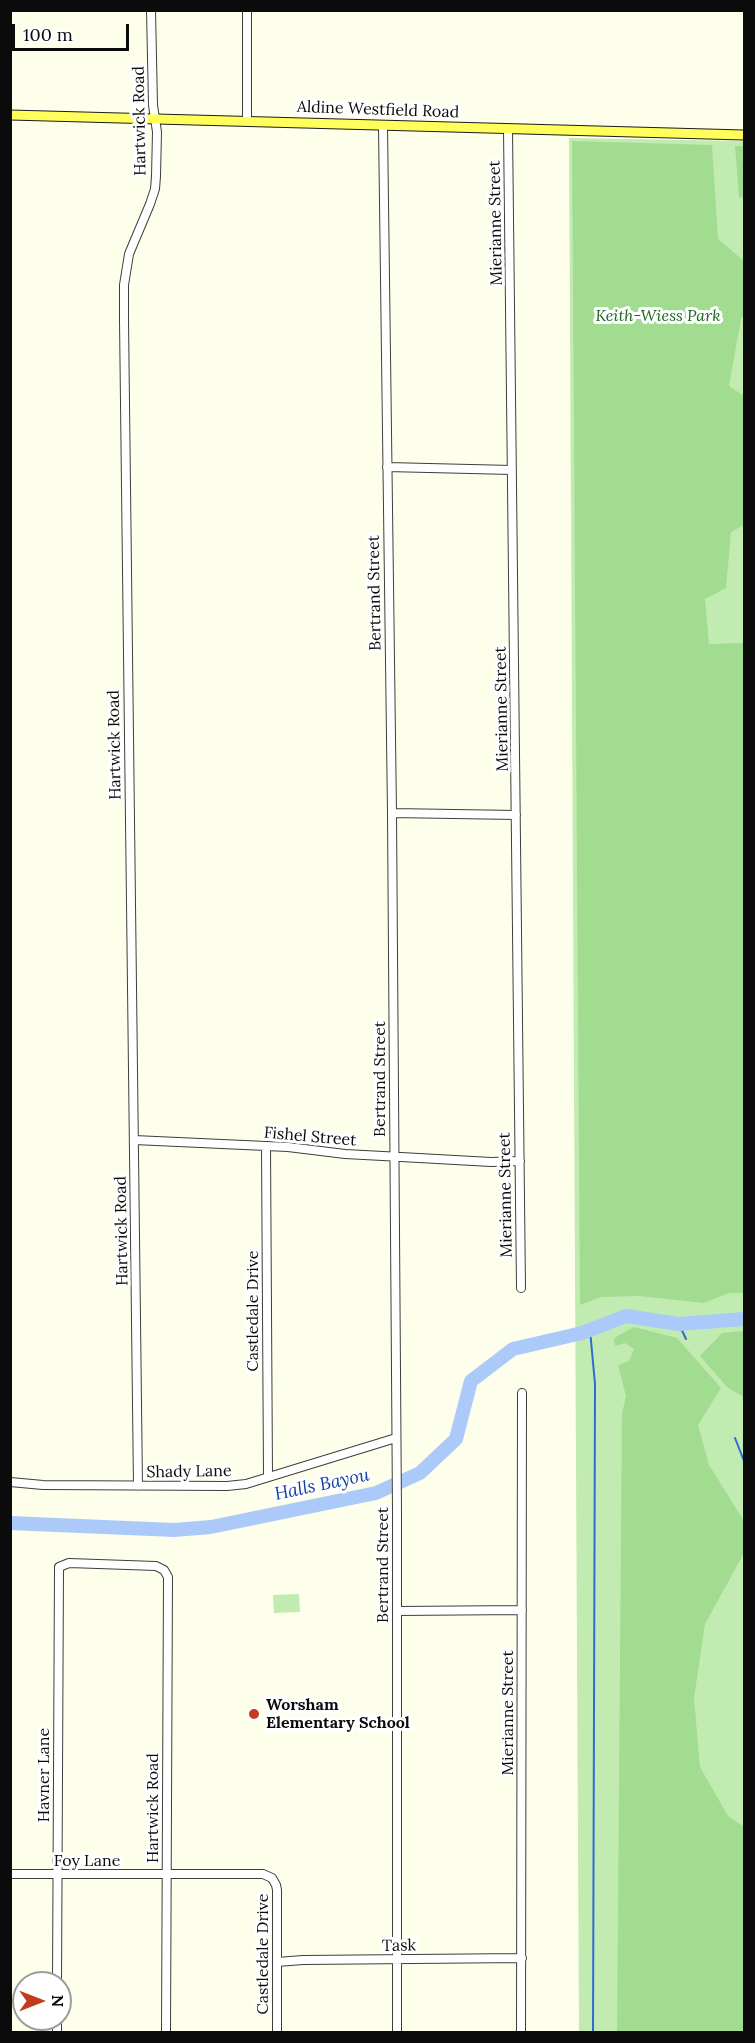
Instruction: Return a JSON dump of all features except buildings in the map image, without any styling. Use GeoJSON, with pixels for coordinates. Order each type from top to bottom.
{"type":"FeatureCollection","features":[{"type":"Feature","properties":{"kind":"main road","name":"Aldine Westfield Road"},"geometry":{"type":"LineString","coordinates":[[10,115],[744,135]]}},
{"type":"Feature","properties":{"kind":"street","name":"Hartwick Road"},"geometry":{"type":"LineString","coordinates":[[138,1486],[124,285],[129,254],[155,189],[157,132],[153,105],[151,10]]}},
{"type":"Feature","properties":{"kind":"street"},"geometry":{"type":"LineString","coordinates":[[247,10],[248,121]]}},
{"type":"Feature","properties":{"kind":"street","name":"Bertrand Street"},"geometry":{"type":"LineString","coordinates":[[383,126],[392,813],[397,1511],[397,2032]]}},
{"type":"Feature","properties":{"kind":"street","name":"Mierianne Street"},"geometry":{"type":"LineString","coordinates":[[508,129],[521,1288]]}},
{"type":"Feature","properties":{"kind":"street"},"geometry":{"type":"LineString","coordinates":[[387,467],[512,470]]}},
{"type":"Feature","properties":{"kind":"street"},"geometry":{"type":"LineString","coordinates":[[392,813],[516,815]]}},
{"type":"Feature","properties":{"kind":"street","name":"Fishel Street"},"geometry":{"type":"LineString","coordinates":[[134,1140],[266,1146],[394,1157],[491,1162],[520,1161]]}},
{"type":"Feature","properties":{"kind":"street","name":"Castledale Drive"},"geometry":{"type":"LineString","coordinates":[[266,1146],[268,1476]]}},
{"type":"Feature","properties":{"kind":"street","name":"Mierianne Street"},"geometry":{"type":"LineString","coordinates":[[522,1393],[522,2032]]}},
{"type":"Feature","properties":{"kind":"street","name":"Shady Lane"},"geometry":{"type":"LineString","coordinates":[[10,1482],[44,1485],[138,1486],[246,1484],[396,1438]]}},
{"type":"Feature","properties":{"kind":"street","name":"Havner Lane"},"geometry":{"type":"LineString","coordinates":[[57,1971],[59,1567],[69,1563],[156,1566],[167,1574],[168,1584]]}},
{"type":"Feature","properties":{"kind":"street","name":"Hartwick Road"},"geometry":{"type":"LineString","coordinates":[[166,2032],[168,1584]]}},
{"type":"Feature","properties":{"kind":"street"},"geometry":{"type":"LineString","coordinates":[[397,1611],[522,1610]]}},
{"type":"Feature","properties":{"kind":"street","name":"Foy Lane"},"geometry":{"type":"LineString","coordinates":[[10,1874],[263,1874],[272,1878]]}},
{"type":"Feature","properties":{"kind":"street","name":"Castledale Drive"},"geometry":{"type":"LineString","coordinates":[[272,1878],[277,1890],[277,2032]]}},
{"type":"Feature","properties":{"kind":"street","name":"Task"},"geometry":{"type":"LineString","coordinates":[[277,1962],[522,1958]]}},
{"type":"Feature","properties":{"kind":"green space","name":"Keith-Wiess Park"},"geometry":{"type":"Polygon","coordinates":[[[569,138],[744,141],[744,2032],[579,2032],[569,138]]]}},
{"type":"Feature","properties":{"kind":"green space"},"geometry":{"type":"Polygon","coordinates":[[[572,141],[712,145],[718,239],[744,261],[744,314],[741,319],[729,386],[744,396],[744,525],[731,532],[726,588],[705,599],[709,644],[744,643],[744,1293],[729,1293],[704,1303],[639,1296],[601,1297],[580,1305],[572,141]]]}},
{"type":"Feature","properties":{"kind":"green space"},"geometry":{"type":"Polygon","coordinates":[[[735,146],[744,146],[744,198],[739,197],[735,146]]]}},
{"type":"Feature","properties":{"kind":"green space"},"geometry":{"type":"Polygon","coordinates":[[[634,1327],[677,1338],[721,1388],[698,1425],[709,1465],[744,1521],[744,1553],[705,1624],[694,1698],[700,1767],[728,1816],[744,1827],[744,2032],[617,2032],[622,1414],[626,1396],[618,1365],[629,1361],[634,1349],[625,1343],[615,1346],[614,1338],[634,1327]]]}},
{"type":"Feature","properties":{"kind":"green space"},"geometry":{"type":"Polygon","coordinates":[[[744,1331],[744,1397],[728,1388],[700,1356],[722,1333],[744,1331]]]}},
{"type":"Feature","properties":{"kind":"green space"},"geometry":{"type":"Polygon","coordinates":[[[299,1594],[300,1612],[274,1613],[273,1595],[299,1594]]]}},
{"type":"Feature","properties":{"kind":"waterway","name":"Halls Bayou"},"geometry":{"type":"LineString","coordinates":[[10,1523],[174,1530],[211,1527],[376,1493],[420,1473],[456,1439],[471,1381],[513,1349],[582,1333],[626,1316],[679,1324],[744,1319]]}},
{"type":"Feature","properties":{"kind":"waterway"},"geometry":{"type":"LineString","coordinates":[[679,1324],[686,1339]]}},
{"type":"Feature","properties":{"kind":"waterway"},"geometry":{"type":"LineString","coordinates":[[590,1330],[595,1384],[593,2032]]}},
{"type":"Feature","properties":{"kind":"waterway"},"geometry":{"type":"LineString","coordinates":[[735,1438],[744,1461]]}},
{"type":"Feature","properties":{"kind":"place","name":"Worsham Elementary School"},"geometry":{"type":"Point","coordinates":[254,1714]}}]}
